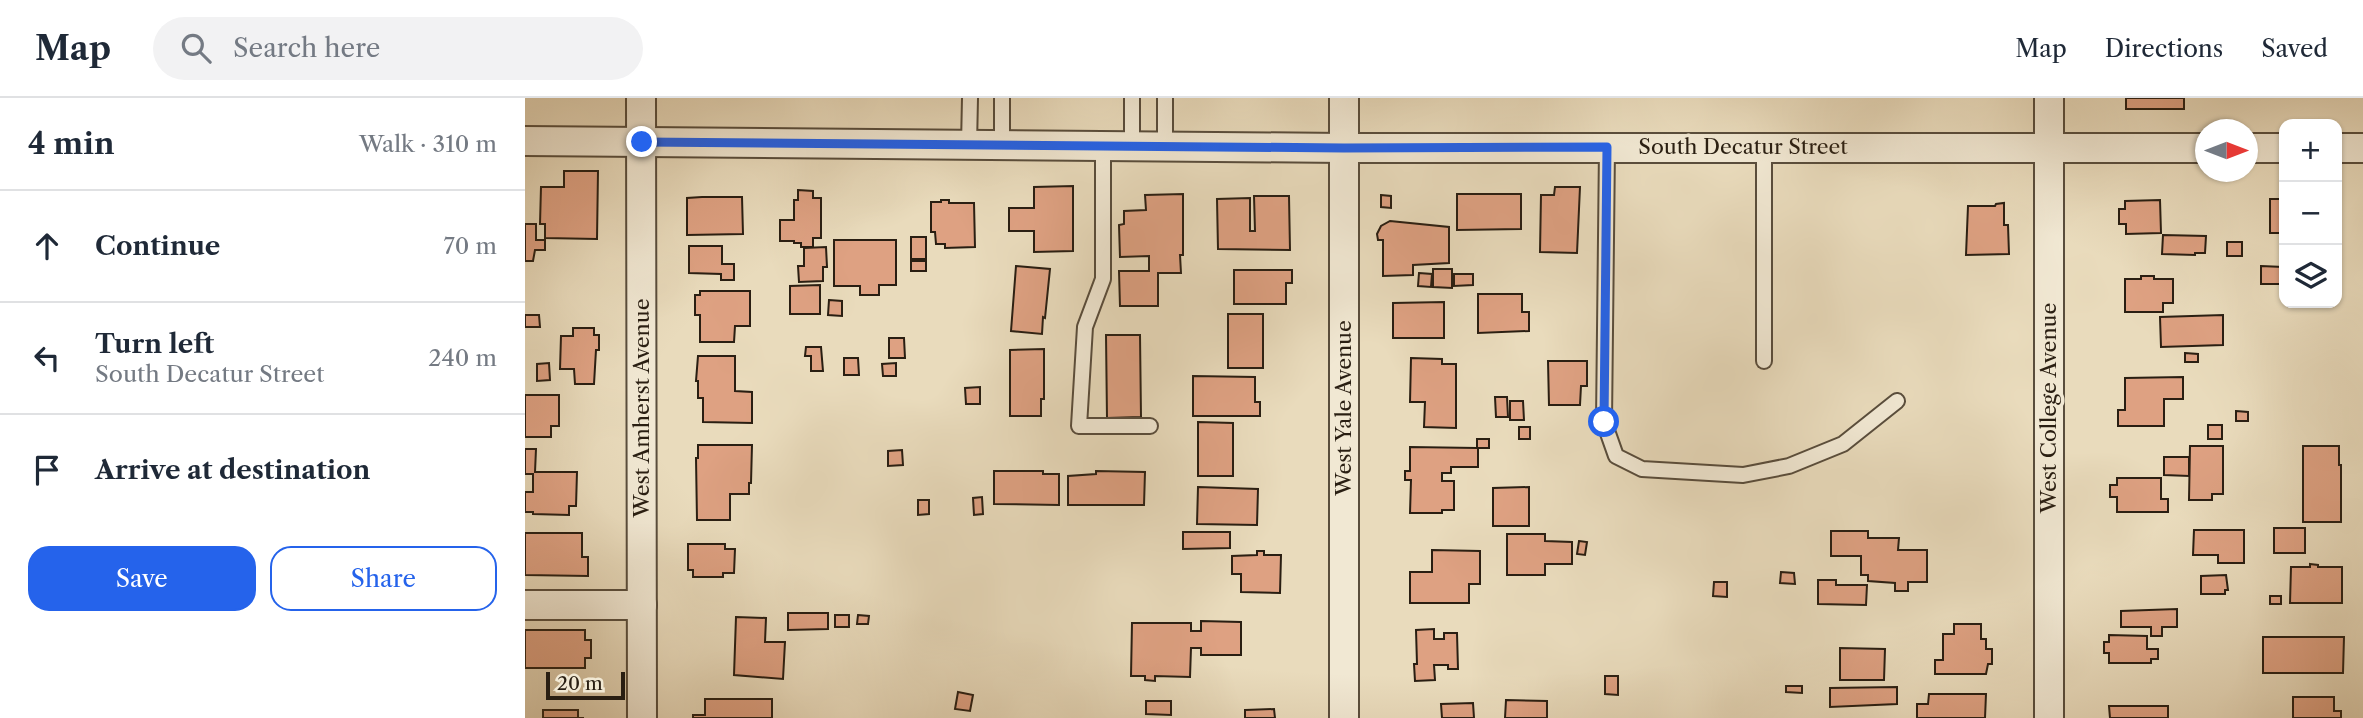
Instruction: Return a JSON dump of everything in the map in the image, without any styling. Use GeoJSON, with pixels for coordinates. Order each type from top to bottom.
{"type":"FeatureCollection","features":[{"type":"Feature","properties":{"kind":"street","name":"West Amherst Avenue"},"geometry":{"type":"LineString","coordinates":[[641,98],[642,718]]}},
{"type":"Feature","properties":{"kind":"street","name":"West Yale Avenue"},"geometry":{"type":"LineString","coordinates":[[1344,98],[1344,718]]}},
{"type":"Feature","properties":{"kind":"street","name":"West College Avenue"},"geometry":{"type":"LineString","coordinates":[[2049,98],[2049,718]]}},
{"type":"Feature","properties":{"kind":"street","name":"South Decatur Street"},"geometry":{"type":"LineString","coordinates":[[525,141],[1344,148],[2195,148]]}},
{"type":"Feature","properties":{"kind":"street"},"geometry":{"type":"LineString","coordinates":[[2258,148],[2279,148]]}},
{"type":"Feature","properties":{"kind":"street"},"geometry":{"type":"LineString","coordinates":[[2342,148],[2363,148]]}},
{"type":"Feature","properties":{"kind":"street"},"geometry":{"type":"LineString","coordinates":[[525,605],[642,606]]}},
{"type":"Feature","properties":{"kind":"lane"},"geometry":{"type":"LineString","coordinates":[[969,98],[969,145]]}},
{"type":"Feature","properties":{"kind":"lane"},"geometry":{"type":"LineString","coordinates":[[1002,98],[1002,146]]}},
{"type":"Feature","properties":{"kind":"lane"},"geometry":{"type":"LineString","coordinates":[[1132,98],[1132,146]]}},
{"type":"Feature","properties":{"kind":"lane"},"geometry":{"type":"LineString","coordinates":[[1165,98],[1165,147]]}},
{"type":"Feature","properties":{"kind":"lane"},"geometry":{"type":"LineString","coordinates":[[1104,146],[1103,279],[1085,327],[1079,426],[1150,426]]}},
{"type":"Feature","properties":{"kind":"lane"},"geometry":{"type":"LineString","coordinates":[[1607,147],[1604,422],[1616,456],[1642,469],[1743,475],[1789,466],[1843,444],[1897,401]]}},
{"type":"Feature","properties":{"kind":"lane"},"geometry":{"type":"LineString","coordinates":[[1764,147],[1764,360]]}},
{"type":"Feature","properties":{"kind":"building"},"geometry":{"type":"Polygon","coordinates":[[[2126,98],[2184,98],[2184,109],[2126,109],[2126,98]]]}},
{"type":"Feature","properties":{"kind":"building"},"geometry":{"type":"Polygon","coordinates":[[[564,171],[598,171],[597,239],[545,238],[545,224],[540,224],[541,187],[564,187],[564,171]]]}},
{"type":"Feature","properties":{"kind":"building"},"geometry":{"type":"Polygon","coordinates":[[[1073,186],[1073,251],[1034,252],[1034,231],[1009,231],[1009,208],[1034,208],[1034,187],[1073,186]]]}},
{"type":"Feature","properties":{"kind":"building"},"geometry":{"type":"Polygon","coordinates":[[[1555,187],[1580,187],[1577,253],[1540,252],[1541,195],[1554,195],[1555,187]]]}},
{"type":"Feature","properties":{"kind":"building"},"geometry":{"type":"Polygon","coordinates":[[[798,190],[813,191],[813,198],[821,198],[821,238],[813,238],[813,247],[801,247],[801,243],[794,241],[780,241],[780,220],[794,220],[794,200],[798,200],[798,190]]]}},
{"type":"Feature","properties":{"kind":"building"},"geometry":{"type":"Polygon","coordinates":[[[1183,194],[1181,273],[1158,273],[1158,306],[1120,306],[1119,271],[1149,271],[1149,256],[1120,257],[1119,225],[1124,224],[1124,211],[1146,210],[1145,195],[1183,194]]]}},
{"type":"Feature","properties":{"kind":"building"},"geometry":{"type":"Polygon","coordinates":[[[1457,194],[1521,194],[1521,229],[1457,230],[1457,194]]]}},
{"type":"Feature","properties":{"kind":"building"},"geometry":{"type":"Polygon","coordinates":[[[1381,195],[1391,196],[1391,208],[1381,207],[1381,195]]]}},
{"type":"Feature","properties":{"kind":"building"},"geometry":{"type":"Polygon","coordinates":[[[1254,196],[1289,196],[1290,250],[1218,249],[1217,199],[1250,198],[1250,231],[1255,231],[1254,196]]]}},
{"type":"Feature","properties":{"kind":"building"},"geometry":{"type":"Polygon","coordinates":[[[742,197],[743,234],[687,235],[687,198],[742,197]]]}},
{"type":"Feature","properties":{"kind":"building"},"geometry":{"type":"Polygon","coordinates":[[[2270,199],[2279,199],[2279,233],[2270,233],[2270,199]]]}},
{"type":"Feature","properties":{"kind":"building"},"geometry":{"type":"Polygon","coordinates":[[[949,200],[949,203],[974,203],[975,247],[945,248],[945,244],[936,244],[935,232],[931,232],[931,202],[949,200]]]}},
{"type":"Feature","properties":{"kind":"building"},"geometry":{"type":"Polygon","coordinates":[[[2160,200],[2161,233],[2126,234],[2126,224],[2119,224],[2119,209],[2125,209],[2125,201],[2160,200]]]}},
{"type":"Feature","properties":{"kind":"building"},"geometry":{"type":"Polygon","coordinates":[[[2004,203],[2004,225],[2008,225],[2009,254],[1966,255],[1968,206],[1995,206],[2004,203]]]}},
{"type":"Feature","properties":{"kind":"building"},"geometry":{"type":"Polygon","coordinates":[[[1390,221],[1449,227],[1449,263],[1413,265],[1413,275],[1383,276],[1383,240],[1378,240],[1377,234],[1381,226],[1390,221]]]}},
{"type":"Feature","properties":{"kind":"building"},"geometry":{"type":"Polygon","coordinates":[[[525,224],[536,224],[536,240],[545,240],[545,250],[535,250],[533,261],[525,261],[525,224]]]}},
{"type":"Feature","properties":{"kind":"building"},"geometry":{"type":"Polygon","coordinates":[[[2163,235],[2206,236],[2205,253],[2162,254],[2163,235]]]}},
{"type":"Feature","properties":{"kind":"building"},"geometry":{"type":"Polygon","coordinates":[[[911,237],[926,237],[926,259],[911,259],[911,237]]]}},
{"type":"Feature","properties":{"kind":"building"},"geometry":{"type":"Polygon","coordinates":[[[834,240],[896,240],[896,285],[879,285],[879,295],[860,295],[860,286],[834,286],[834,240]]]}},
{"type":"Feature","properties":{"kind":"building"},"geometry":{"type":"Polygon","coordinates":[[[2227,242],[2242,242],[2242,256],[2227,256],[2227,242]]]}},
{"type":"Feature","properties":{"kind":"building"},"geometry":{"type":"Polygon","coordinates":[[[689,246],[722,246],[722,264],[734,264],[734,280],[721,280],[721,274],[689,273],[689,246]]]}},
{"type":"Feature","properties":{"kind":"building"},"geometry":{"type":"Polygon","coordinates":[[[826,247],[827,267],[823,267],[823,281],[799,282],[798,266],[804,266],[804,248],[826,247]]]}},
{"type":"Feature","properties":{"kind":"building"},"geometry":{"type":"Polygon","coordinates":[[[911,261],[926,261],[926,271],[911,271],[911,261]]]}},
{"type":"Feature","properties":{"kind":"building"},"geometry":{"type":"Polygon","coordinates":[[[1016,266],[1050,269],[1042,334],[1011,331],[1016,266]]]}},
{"type":"Feature","properties":{"kind":"building"},"geometry":{"type":"Polygon","coordinates":[[[2261,266],[2279,267],[2279,284],[2261,284],[2261,266]]]}},
{"type":"Feature","properties":{"kind":"building"},"geometry":{"type":"Polygon","coordinates":[[[1433,269],[1452,269],[1452,288],[1433,287],[1433,269]]]}},
{"type":"Feature","properties":{"kind":"building"},"geometry":{"type":"Polygon","coordinates":[[[1234,270],[1292,270],[1292,283],[1286,283],[1286,304],[1234,304],[1234,270]]]}},
{"type":"Feature","properties":{"kind":"building"},"geometry":{"type":"Polygon","coordinates":[[[1419,273],[1432,274],[1431,287],[1418,286],[1419,273]]]}},
{"type":"Feature","properties":{"kind":"building"},"geometry":{"type":"Polygon","coordinates":[[[1454,274],[1473,274],[1473,285],[1454,286],[1454,274]]]}},
{"type":"Feature","properties":{"kind":"building"},"geometry":{"type":"Polygon","coordinates":[[[2141,276],[2173,279],[2173,303],[2163,303],[2163,312],[2125,312],[2125,279],[2141,279],[2141,276]]]}},
{"type":"Feature","properties":{"kind":"building"},"geometry":{"type":"Polygon","coordinates":[[[820,285],[820,314],[790,314],[790,286],[820,285]]]}},
{"type":"Feature","properties":{"kind":"building"},"geometry":{"type":"Polygon","coordinates":[[[700,291],[750,291],[750,326],[735,326],[734,342],[700,342],[700,315],[695,315],[695,295],[700,295],[700,291]]]}},
{"type":"Feature","properties":{"kind":"building"},"geometry":{"type":"Polygon","coordinates":[[[1478,294],[1522,294],[1522,312],[1529,312],[1529,331],[1478,333],[1478,294]]]}},
{"type":"Feature","properties":{"kind":"building"},"geometry":{"type":"Polygon","coordinates":[[[829,300],[842,301],[842,316],[828,315],[829,300]]]}},
{"type":"Feature","properties":{"kind":"building"},"geometry":{"type":"Polygon","coordinates":[[[1444,302],[1444,338],[1393,338],[1393,303],[1444,302]]]}},
{"type":"Feature","properties":{"kind":"building"},"geometry":{"type":"Polygon","coordinates":[[[1228,314],[1263,314],[1263,368],[1228,368],[1228,314]]]}},
{"type":"Feature","properties":{"kind":"building"},"geometry":{"type":"Polygon","coordinates":[[[525,315],[539,315],[540,327],[525,327],[525,315]]]}},
{"type":"Feature","properties":{"kind":"building"},"geometry":{"type":"Polygon","coordinates":[[[2223,315],[2223,345],[2161,347],[2160,317],[2223,315]]]}},
{"type":"Feature","properties":{"kind":"building"},"geometry":{"type":"Polygon","coordinates":[[[573,328],[594,328],[594,335],[599,335],[594,384],[575,384],[574,369],[560,369],[561,336],[573,336],[573,328]]]}},
{"type":"Feature","properties":{"kind":"building"},"geometry":{"type":"Polygon","coordinates":[[[1106,335],[1140,335],[1141,417],[1107,418],[1106,335]]]}},
{"type":"Feature","properties":{"kind":"building"},"geometry":{"type":"Polygon","coordinates":[[[889,338],[904,338],[905,358],[889,358],[889,338]]]}},
{"type":"Feature","properties":{"kind":"building"},"geometry":{"type":"Polygon","coordinates":[[[806,347],[821,347],[823,371],[811,371],[811,356],[805,356],[806,347]]]}},
{"type":"Feature","properties":{"kind":"building"},"geometry":{"type":"Polygon","coordinates":[[[1044,349],[1044,399],[1041,399],[1041,416],[1010,416],[1010,350],[1044,349]]]}},
{"type":"Feature","properties":{"kind":"building"},"geometry":{"type":"Polygon","coordinates":[[[2185,353],[2198,354],[2198,362],[2185,362],[2185,353]]]}},
{"type":"Feature","properties":{"kind":"building"},"geometry":{"type":"Polygon","coordinates":[[[698,356],[735,356],[735,391],[752,392],[752,423],[703,422],[703,398],[698,398],[696,381],[698,356]]]}},
{"type":"Feature","properties":{"kind":"building"},"geometry":{"type":"Polygon","coordinates":[[[844,358],[858,358],[859,375],[844,375],[844,358]]]}},
{"type":"Feature","properties":{"kind":"building"},"geometry":{"type":"Polygon","coordinates":[[[1411,358],[1442,359],[1442,364],[1456,364],[1456,428],[1424,427],[1425,402],[1410,402],[1411,358]]]}},
{"type":"Feature","properties":{"kind":"building"},"geometry":{"type":"Polygon","coordinates":[[[1548,361],[1587,361],[1587,386],[1581,386],[1580,405],[1549,405],[1548,361]]]}},
{"type":"Feature","properties":{"kind":"building"},"geometry":{"type":"Polygon","coordinates":[[[549,363],[550,380],[537,381],[537,364],[549,363]]]}},
{"type":"Feature","properties":{"kind":"building"},"geometry":{"type":"Polygon","coordinates":[[[896,363],[896,376],[883,376],[882,364],[896,363]]]}},
{"type":"Feature","properties":{"kind":"building"},"geometry":{"type":"Polygon","coordinates":[[[1193,376],[1255,377],[1255,402],[1260,402],[1260,416],[1193,416],[1193,376]]]}},
{"type":"Feature","properties":{"kind":"building"},"geometry":{"type":"Polygon","coordinates":[[[2183,377],[2183,399],[2164,399],[2164,426],[2118,426],[2118,410],[2125,410],[2125,378],[2183,377]]]}},
{"type":"Feature","properties":{"kind":"building"},"geometry":{"type":"Polygon","coordinates":[[[980,387],[980,404],[966,404],[965,388],[980,387]]]}},
{"type":"Feature","properties":{"kind":"building"},"geometry":{"type":"Polygon","coordinates":[[[525,395],[559,395],[559,426],[551,426],[551,437],[525,437],[525,395]]]}},
{"type":"Feature","properties":{"kind":"building"},"geometry":{"type":"Polygon","coordinates":[[[1495,397],[1507,397],[1508,417],[1496,417],[1495,397]]]}},
{"type":"Feature","properties":{"kind":"building"},"geometry":{"type":"Polygon","coordinates":[[[1510,401],[1523,401],[1524,420],[1510,420],[1510,401]]]}},
{"type":"Feature","properties":{"kind":"building"},"geometry":{"type":"Polygon","coordinates":[[[2236,411],[2248,412],[2248,421],[2236,421],[2236,411]]]}},
{"type":"Feature","properties":{"kind":"building"},"geometry":{"type":"Polygon","coordinates":[[[1198,422],[1233,423],[1233,476],[1198,476],[1198,422]]]}},
{"type":"Feature","properties":{"kind":"building"},"geometry":{"type":"Polygon","coordinates":[[[2208,425],[2222,425],[2222,439],[2208,439],[2208,425]]]}},
{"type":"Feature","properties":{"kind":"building"},"geometry":{"type":"Polygon","coordinates":[[[1519,427],[1530,427],[1530,439],[1519,439],[1519,427]]]}},
{"type":"Feature","properties":{"kind":"building"},"geometry":{"type":"Polygon","coordinates":[[[1477,439],[1489,439],[1489,448],[1478,448],[1478,467],[1451,467],[1451,473],[1442,473],[1442,481],[1454,481],[1454,510],[1442,510],[1442,513],[1410,513],[1411,480],[1405,480],[1405,471],[1410,471],[1410,447],[1477,448],[1477,439]]]}},
{"type":"Feature","properties":{"kind":"building"},"geometry":{"type":"Polygon","coordinates":[[[698,445],[752,445],[749,494],[730,494],[730,520],[697,520],[698,445]]]}},
{"type":"Feature","properties":{"kind":"building"},"geometry":{"type":"Polygon","coordinates":[[[2190,446],[2223,446],[2223,494],[2212,494],[2212,500],[2189,500],[2190,446]]]}},
{"type":"Feature","properties":{"kind":"building"},"geometry":{"type":"Polygon","coordinates":[[[2303,446],[2339,446],[2341,522],[2303,522],[2303,446]]]}},
{"type":"Feature","properties":{"kind":"building"},"geometry":{"type":"Polygon","coordinates":[[[525,449],[536,449],[535,472],[577,472],[576,506],[569,506],[569,515],[525,512],[525,492],[533,492],[533,474],[525,474],[525,449]]]}},
{"type":"Feature","properties":{"kind":"building"},"geometry":{"type":"Polygon","coordinates":[[[902,450],[903,465],[888,466],[888,451],[902,450]]]}},
{"type":"Feature","properties":{"kind":"building"},"geometry":{"type":"Polygon","coordinates":[[[2164,457],[2189,457],[2189,476],[2164,475],[2164,457]]]}},
{"type":"Feature","properties":{"kind":"building"},"geometry":{"type":"Polygon","coordinates":[[[994,471],[1043,471],[1043,474],[1059,474],[1059,505],[994,504],[994,471]]]}},
{"type":"Feature","properties":{"kind":"building"},"geometry":{"type":"Polygon","coordinates":[[[1096,471],[1145,472],[1144,505],[1068,505],[1068,476],[1096,474],[1096,471]]]}},
{"type":"Feature","properties":{"kind":"building"},"geometry":{"type":"Polygon","coordinates":[[[2117,478],[2161,478],[2161,499],[2168,499],[2168,512],[2117,512],[2117,497],[2110,497],[2110,485],[2117,485],[2117,478]]]}},
{"type":"Feature","properties":{"kind":"building"},"geometry":{"type":"Polygon","coordinates":[[[1198,487],[1258,489],[1257,525],[1197,524],[1198,487]]]}},
{"type":"Feature","properties":{"kind":"building"},"geometry":{"type":"Polygon","coordinates":[[[1529,487],[1529,526],[1493,526],[1493,488],[1529,487]]]}},
{"type":"Feature","properties":{"kind":"building"},"geometry":{"type":"Polygon","coordinates":[[[982,497],[983,514],[974,515],[973,498],[982,497]]]}},
{"type":"Feature","properties":{"kind":"building"},"geometry":{"type":"Polygon","coordinates":[[[918,500],[929,500],[929,514],[918,515],[918,500]]]}},
{"type":"Feature","properties":{"kind":"building"},"geometry":{"type":"Polygon","coordinates":[[[2274,528],[2305,528],[2305,553],[2274,553],[2274,528]]]}},
{"type":"Feature","properties":{"kind":"building"},"geometry":{"type":"Polygon","coordinates":[[[2194,530],[2244,530],[2244,563],[2218,563],[2218,555],[2193,555],[2194,530]]]}},
{"type":"Feature","properties":{"kind":"building"},"geometry":{"type":"Polygon","coordinates":[[[1831,531],[1868,531],[1868,538],[1899,538],[1898,550],[1927,550],[1927,582],[1908,582],[1908,591],[1895,591],[1895,583],[1868,581],[1868,575],[1861,575],[1861,556],[1831,556],[1831,531]]]}},
{"type":"Feature","properties":{"kind":"building"},"geometry":{"type":"Polygon","coordinates":[[[1183,532],[1230,532],[1230,548],[1183,549],[1183,532]]]}},
{"type":"Feature","properties":{"kind":"building"},"geometry":{"type":"Polygon","coordinates":[[[525,533],[582,533],[582,557],[588,557],[588,576],[525,575],[525,533]]]}},
{"type":"Feature","properties":{"kind":"building"},"geometry":{"type":"Polygon","coordinates":[[[1507,534],[1545,534],[1545,541],[1572,542],[1572,564],[1545,564],[1545,575],[1507,575],[1507,534]]]}},
{"type":"Feature","properties":{"kind":"building"},"geometry":{"type":"Polygon","coordinates":[[[1579,541],[1587,542],[1585,555],[1577,554],[1579,541]]]}},
{"type":"Feature","properties":{"kind":"building"},"geometry":{"type":"Polygon","coordinates":[[[688,544],[725,544],[725,549],[735,549],[734,573],[723,573],[723,577],[693,577],[693,570],[688,570],[688,544]]]}},
{"type":"Feature","properties":{"kind":"building"},"geometry":{"type":"Polygon","coordinates":[[[1432,550],[1480,551],[1480,584],[1469,584],[1469,603],[1410,603],[1410,572],[1432,572],[1432,550]]]}},
{"type":"Feature","properties":{"kind":"building"},"geometry":{"type":"Polygon","coordinates":[[[1257,551],[1264,551],[1264,555],[1281,555],[1280,593],[1241,592],[1241,574],[1232,574],[1232,556],[1257,555],[1257,551]]]}},
{"type":"Feature","properties":{"kind":"building"},"geometry":{"type":"Polygon","coordinates":[[[2310,564],[2318,567],[2342,567],[2342,603],[2290,603],[2291,567],[2310,567],[2310,564]]]}},
{"type":"Feature","properties":{"kind":"building"},"geometry":{"type":"Polygon","coordinates":[[[1781,572],[1794,573],[1795,584],[1780,583],[1781,572]]]}},
{"type":"Feature","properties":{"kind":"building"},"geometry":{"type":"Polygon","coordinates":[[[2226,575],[2228,590],[2225,590],[2225,594],[2201,594],[2201,576],[2226,575]]]}},
{"type":"Feature","properties":{"kind":"building"},"geometry":{"type":"Polygon","coordinates":[[[1818,580],[1836,580],[1836,585],[1867,585],[1866,605],[1818,604],[1818,580]]]}},
{"type":"Feature","properties":{"kind":"building"},"geometry":{"type":"Polygon","coordinates":[[[1714,582],[1727,582],[1727,597],[1713,596],[1714,582]]]}},
{"type":"Feature","properties":{"kind":"building"},"geometry":{"type":"Polygon","coordinates":[[[2270,596],[2281,596],[2281,604],[2270,604],[2270,596]]]}},
{"type":"Feature","properties":{"kind":"building"},"geometry":{"type":"Polygon","coordinates":[[[2177,609],[2177,627],[2162,627],[2162,636],[2151,636],[2151,627],[2121,627],[2121,611],[2177,609]]]}},
{"type":"Feature","properties":{"kind":"building"},"geometry":{"type":"Polygon","coordinates":[[[788,613],[828,613],[828,629],[788,630],[788,613]]]}},
{"type":"Feature","properties":{"kind":"building"},"geometry":{"type":"Polygon","coordinates":[[[835,615],[849,615],[849,627],[835,627],[835,615]]]}},
{"type":"Feature","properties":{"kind":"building"},"geometry":{"type":"Polygon","coordinates":[[[858,615],[869,616],[868,624],[857,624],[858,615]]]}},
{"type":"Feature","properties":{"kind":"building"},"geometry":{"type":"Polygon","coordinates":[[[736,617],[766,618],[765,642],[785,642],[783,679],[734,675],[736,617]]]}},
{"type":"Feature","properties":{"kind":"building"},"geometry":{"type":"Polygon","coordinates":[[[1201,621],[1241,622],[1241,655],[1201,655],[1201,648],[1191,648],[1190,677],[1155,676],[1155,681],[1145,680],[1145,676],[1131,676],[1132,623],[1191,623],[1191,631],[1201,631],[1201,621]]]}},
{"type":"Feature","properties":{"kind":"building"},"geometry":{"type":"Polygon","coordinates":[[[1954,624],[1981,624],[1981,639],[1986,639],[1986,649],[1992,649],[1992,664],[1988,664],[1986,674],[1935,674],[1935,660],[1943,660],[1943,634],[1954,634],[1954,624]]]}},
{"type":"Feature","properties":{"kind":"building"},"geometry":{"type":"Polygon","coordinates":[[[1434,629],[1434,639],[1444,639],[1444,633],[1457,633],[1458,669],[1448,669],[1448,665],[1434,665],[1435,680],[1415,681],[1416,630],[1434,629]]]}},
{"type":"Feature","properties":{"kind":"building"},"geometry":{"type":"Polygon","coordinates":[[[525,630],[585,630],[585,640],[591,640],[591,658],[585,658],[585,668],[525,668],[525,630]]]}},
{"type":"Feature","properties":{"kind":"building"},"geometry":{"type":"Polygon","coordinates":[[[2109,635],[2147,636],[2147,649],[2158,649],[2158,659],[2151,659],[2151,663],[2109,663],[2109,653],[2104,653],[2104,642],[2109,642],[2109,635]]]}},
{"type":"Feature","properties":{"kind":"building"},"geometry":{"type":"Polygon","coordinates":[[[2263,637],[2344,637],[2343,673],[2263,673],[2263,637]]]}},
{"type":"Feature","properties":{"kind":"building"},"geometry":{"type":"Polygon","coordinates":[[[1840,648],[1885,649],[1884,680],[1840,680],[1840,648]]]}},
{"type":"Feature","properties":{"kind":"building"},"geometry":{"type":"Polygon","coordinates":[[[1605,676],[1618,676],[1618,695],[1605,694],[1605,676]]]}},
{"type":"Feature","properties":{"kind":"building"},"geometry":{"type":"Polygon","coordinates":[[[1786,686],[1802,686],[1802,693],[1786,692],[1786,686]]]}},
{"type":"Feature","properties":{"kind":"building"},"geometry":{"type":"Polygon","coordinates":[[[1897,687],[1897,704],[1830,707],[1830,688],[1897,687]]]}},
{"type":"Feature","properties":{"kind":"building"},"geometry":{"type":"Polygon","coordinates":[[[958,692],[973,695],[970,711],[955,709],[958,692]]]}},
{"type":"Feature","properties":{"kind":"building"},"geometry":{"type":"Polygon","coordinates":[[[1929,694],[1986,694],[1985,718],[1917,718],[1917,704],[1928,704],[1929,694]]]}},
{"type":"Feature","properties":{"kind":"building"},"geometry":{"type":"Polygon","coordinates":[[[2293,697],[2334,697],[2334,711],[2341,711],[2341,718],[2293,718],[2293,697]]]}},
{"type":"Feature","properties":{"kind":"building"},"geometry":{"type":"Polygon","coordinates":[[[705,699],[772,699],[772,718],[693,718],[693,715],[705,715],[705,699]]]}},
{"type":"Feature","properties":{"kind":"building"},"geometry":{"type":"Polygon","coordinates":[[[1506,700],[1547,701],[1547,718],[1505,718],[1506,700]]]}},
{"type":"Feature","properties":{"kind":"building"},"geometry":{"type":"Polygon","coordinates":[[[1146,701],[1171,701],[1171,715],[1146,714],[1146,701]]]}},
{"type":"Feature","properties":{"kind":"building"},"geometry":{"type":"Polygon","coordinates":[[[1473,703],[1474,718],[1442,718],[1441,704],[1473,703]]]}},
{"type":"Feature","properties":{"kind":"building"},"geometry":{"type":"Polygon","coordinates":[[[2109,706],[2168,706],[2168,718],[2110,718],[2109,706]]]}},
{"type":"Feature","properties":{"kind":"building"},"geometry":{"type":"Polygon","coordinates":[[[1274,709],[1275,718],[1245,718],[1245,710],[1274,709]]]}},
{"type":"Feature","properties":{"kind":"building"},"geometry":{"type":"Polygon","coordinates":[[[543,710],[578,710],[578,718],[543,718],[543,710]]]}},
{"type":"Feature","properties":{"kind":"route"},"geometry":{"type":"LineString","coordinates":[[642,142],[1344,148],[1607,147],[1604,422]]}}]}
